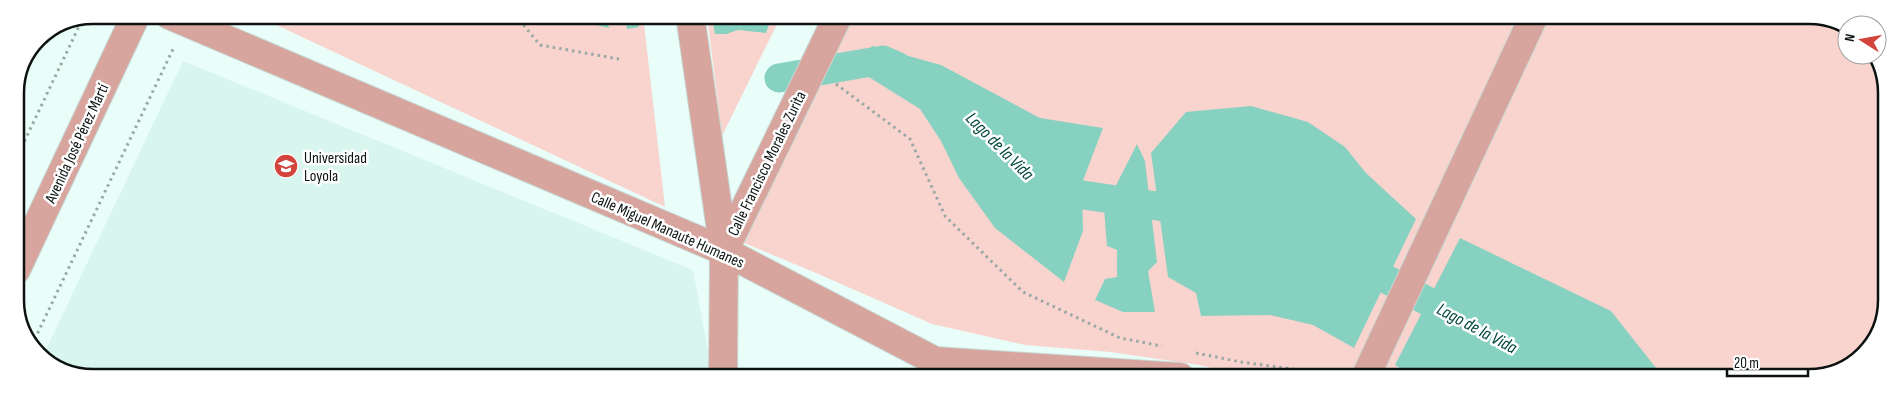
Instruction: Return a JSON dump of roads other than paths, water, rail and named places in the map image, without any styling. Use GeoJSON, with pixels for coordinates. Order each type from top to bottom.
{"type":"FeatureCollection","features":[{"type":"Feature","properties":{"kind":"street","name":"Avenida José Pérez Martí"},"geometry":{"type":"LineString","coordinates":[[24,253],[132,24]]}},
{"type":"Feature","properties":{"kind":"street","name":"Calle Miguel Manaute Humanes"},"geometry":{"type":"LineString","coordinates":[[189,24],[724,252],[935,361],[1058,369]]}},
{"type":"Feature","properties":{"kind":"street"},"geometry":{"type":"LineString","coordinates":[[691,24],[724,252]]}},
{"type":"Feature","properties":{"kind":"street","name":"Calle Francisco Morales Zurita"},"geometry":{"type":"LineString","coordinates":[[723,369],[724,252],[834,24]]}},
{"type":"Feature","properties":{"kind":"street"},"geometry":{"type":"LineString","coordinates":[[1369,369],[1530,24]]}},
{"type":"Feature","properties":{"kind":"water"},"geometry":{"type":"Polygon","coordinates":[[[591,24],[608,24],[609,28],[591,24]]]}},
{"type":"Feature","properties":{"kind":"water"},"geometry":{"type":"Polygon","coordinates":[[[626,24],[638,24],[639,27],[627,29],[626,24]]]}},
{"type":"Feature","properties":{"kind":"water"},"geometry":{"type":"Polygon","coordinates":[[[713,24],[769,24],[766,33],[738,30],[726,34],[715,34],[713,24]]]}},
{"type":"Feature","properties":{"kind":"water"},"geometry":{"type":"Polygon","coordinates":[[[872,46],[941,65],[1040,118],[1103,128],[1082,183],[1083,231],[1064,282],[995,228],[959,178],[941,141],[920,109],[856,69],[872,46]]]}},
{"type":"Feature","properties":{"kind":"water"},"geometry":{"type":"Polygon","coordinates":[[[1251,106],[1308,122],[1345,147],[1366,173],[1416,219],[1354,348],[1313,325],[1270,315],[1201,316],[1196,293],[1168,277],[1151,153],[1186,112],[1251,106]]]}},
{"type":"Feature","properties":{"kind":"water"},"geometry":{"type":"Polygon","coordinates":[[[1137,144],[1145,161],[1157,262],[1148,271],[1155,312],[1123,312],[1095,300],[1105,279],[1117,277],[1117,250],[1107,246],[1104,209],[1137,144]]]}},
{"type":"Feature","properties":{"kind":"water"},"geometry":{"type":"Polygon","coordinates":[[[1460,238],[1611,311],[1657,369],[1401,369],[1395,365],[1460,238]]]}},
{"type":"Feature","properties":{"kind":"waterway","name":"Lago de la Vida"},"geometry":{"type":"LineString","coordinates":[[779,78],[883,60],[897,66]]}},
{"type":"Feature","properties":{"kind":"waterway","name":"Lago de la Vida"},"geometry":{"type":"LineString","coordinates":[[1043,189],[1197,212]]}},
{"type":"Feature","properties":{"kind":"waterway","name":"Lago de la Vida"},"geometry":{"type":"LineString","coordinates":[[1386,279],[1461,319]]}},
{"type":"Feature","properties":{"kind":"place","name":"Universidad Loyola"},"geometry":{"type":"Point","coordinates":[286,166]}}]}
